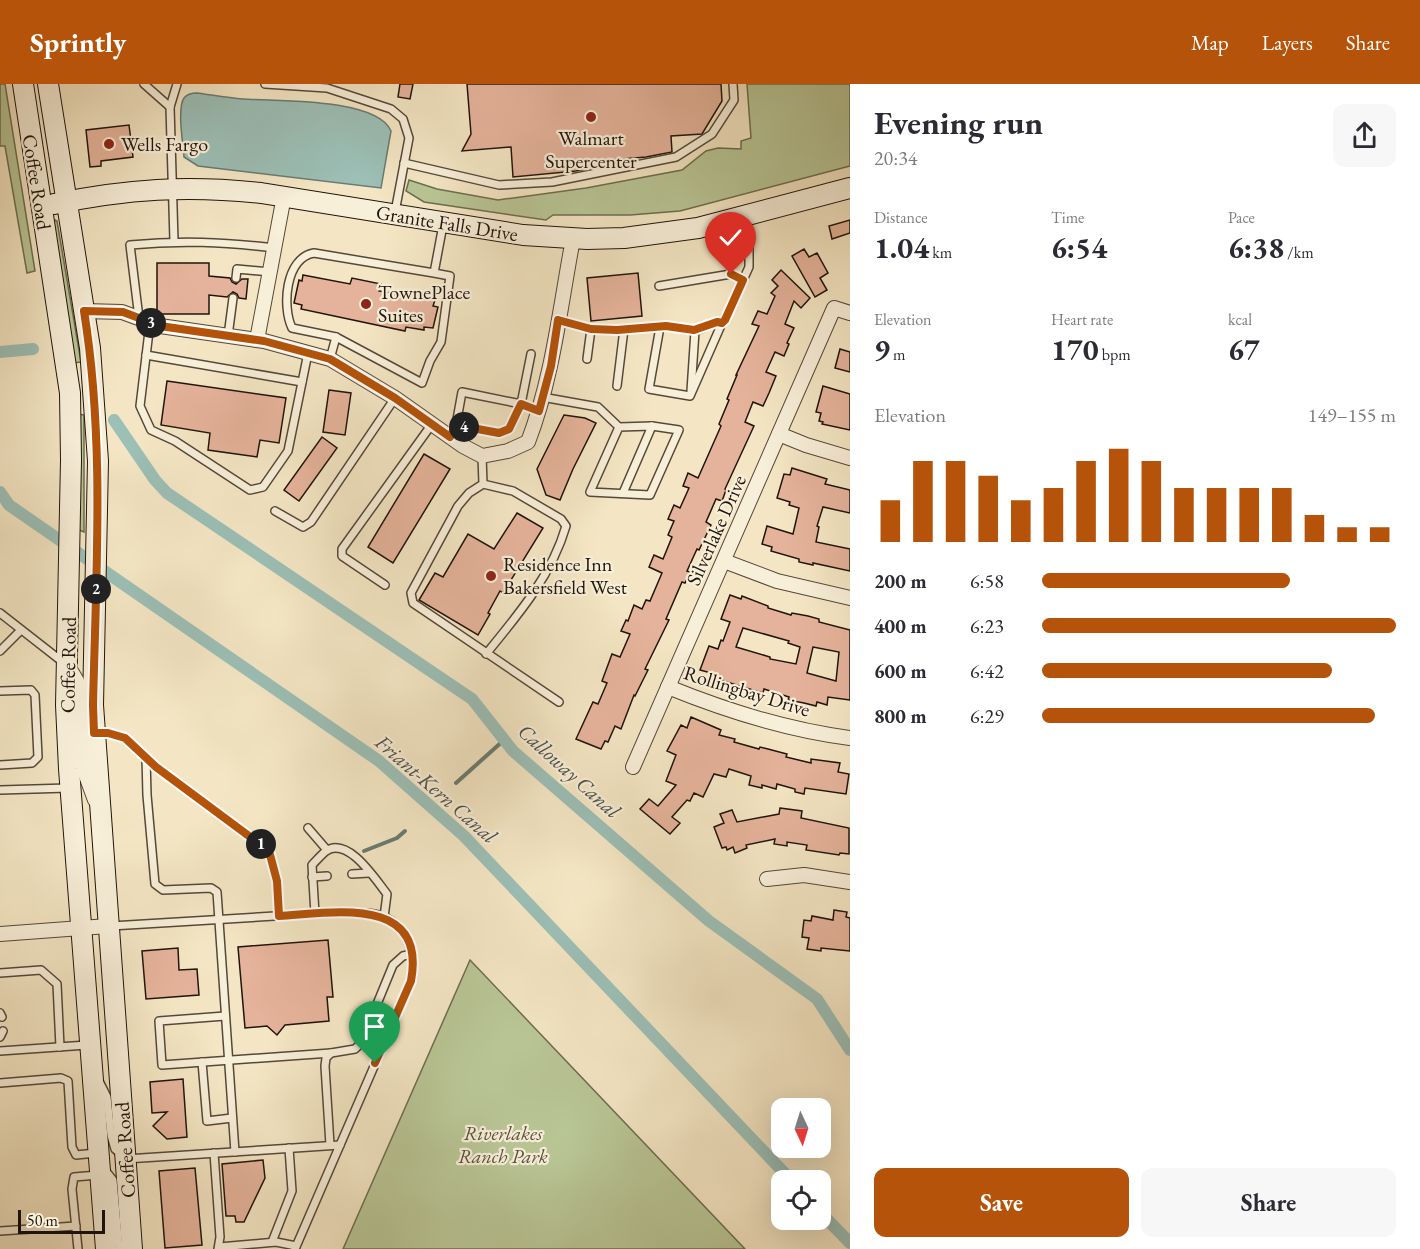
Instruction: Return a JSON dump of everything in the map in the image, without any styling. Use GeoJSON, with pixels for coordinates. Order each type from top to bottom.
{"type":"FeatureCollection","features":[{"type":"Feature","properties":{"kind":"main road","name":"Coffee Road"},"geometry":{"type":"LineString","coordinates":[[23,84],[70,393],[71,460],[66,705],[70,788],[106,1249]]}},
{"type":"Feature","properties":{"kind":"main road","name":"Coffee Road"},"geometry":{"type":"LineString","coordinates":[[48,84],[90,348],[98,461],[94,733],[132,1249]]}},
{"type":"Feature","properties":{"kind":"main road","name":"Granite Falls Drive"},"geometry":{"type":"LineString","coordinates":[[40,206],[121,192],[173,188],[223,189],[284,196],[523,235],[573,239],[624,238],[661,235],[698,228],[850,188]]}},
{"type":"Feature","properties":{"kind":"street"},"geometry":{"type":"LineString","coordinates":[[257,340],[284,196]]}},
{"type":"Feature","properties":{"kind":"street"},"geometry":{"type":"LineString","coordinates":[[84,311],[123,312],[160,326],[257,340],[330,359],[395,398],[432,424],[453,431],[482,456],[508,451],[528,442],[551,366],[573,239]]}},
{"type":"Feature","properties":{"kind":"street","name":"Silverlake Drive"},"geometry":{"type":"LineString","coordinates":[[633,767],[834,308],[850,314]]}},
{"type":"Feature","properties":{"kind":"street"},"geometry":{"type":"LineString","coordinates":[[779,434],[850,458]]}},
{"type":"Feature","properties":{"kind":"street"},"geometry":{"type":"LineString","coordinates":[[724,561],[777,581],[850,598]]}},
{"type":"Feature","properties":{"kind":"street"},"geometry":{"type":"LineString","coordinates":[[68,666],[77,681],[80,694],[84,770],[99,810]]}},
{"type":"Feature","properties":{"kind":"street","name":"Rollingbay Drive"},"geometry":{"type":"LineString","coordinates":[[668,687],[718,707],[769,722],[850,738]]}},
{"type":"Feature","properties":{"kind":"street"},"geometry":{"type":"LineString","coordinates":[[767,879],[804,875],[850,882]]}},
{"type":"Feature","properties":{"kind":"street"},"geometry":{"type":"LineString","coordinates":[[0,934],[108,926]]}},
{"type":"Feature","properties":{"kind":"lane"},"geometry":{"type":"LineString","coordinates":[[144,84],[170,107]]}},
{"type":"Feature","properties":{"kind":"lane"},"geometry":{"type":"LineString","coordinates":[[174,241],[170,107],[177,84]]}},
{"type":"Feature","properties":{"kind":"lane"},"geometry":{"type":"LineString","coordinates":[[265,84],[327,88],[391,109],[403,119],[409,138],[395,214]]}},
{"type":"Feature","properties":{"kind":"lane"},"geometry":{"type":"LineString","coordinates":[[404,163],[499,185],[552,182],[676,157],[712,134],[734,100],[733,84]]}},
{"type":"Feature","properties":{"kind":"lane"},"geometry":{"type":"LineString","coordinates":[[690,396],[749,267],[751,255],[741,218]]}},
{"type":"Feature","properties":{"kind":"lane"},"geometry":{"type":"LineString","coordinates":[[434,273],[444,222]]}},
{"type":"Feature","properties":{"kind":"lane"},"geometry":{"type":"LineString","coordinates":[[274,248],[225,242],[174,241],[130,245],[144,320],[146,355],[140,406],[150,430],[175,441],[250,490],[263,487],[288,451],[308,353]]}},
{"type":"Feature","properties":{"kind":"lane"},"geometry":{"type":"LineString","coordinates":[[314,253],[434,273],[450,276],[441,342],[430,361],[422,383],[336,337],[292,328],[288,320],[286,311],[291,273],[298,260],[306,255],[314,253]]}},
{"type":"Feature","properties":{"kind":"lane"},"geometry":{"type":"LineString","coordinates":[[236,278],[237,269],[270,272]]}},
{"type":"Feature","properties":{"kind":"lane"},"geometry":{"type":"LineString","coordinates":[[659,286],[731,274],[743,280]]}},
{"type":"Feature","properties":{"kind":"lane"},"geometry":{"type":"LineString","coordinates":[[228,336],[233,298]]}},
{"type":"Feature","properties":{"kind":"lane"},"geometry":{"type":"LineString","coordinates":[[558,320],[591,329],[660,327],[694,330],[717,322],[722,323]]}},
{"type":"Feature","properties":{"kind":"lane"},"geometry":{"type":"LineString","coordinates":[[660,327],[650,389],[690,396]]}},
{"type":"Feature","properties":{"kind":"lane"},"geometry":{"type":"LineString","coordinates":[[587,359],[591,329]]}},
{"type":"Feature","properties":{"kind":"lane"},"geometry":{"type":"LineString","coordinates":[[617,386],[624,329]]}},
{"type":"Feature","properties":{"kind":"lane"},"geometry":{"type":"LineString","coordinates":[[690,396],[694,330]]}},
{"type":"Feature","properties":{"kind":"lane"},"geometry":{"type":"LineString","coordinates":[[330,359],[336,337]]}},
{"type":"Feature","properties":{"kind":"lane"},"geometry":{"type":"LineString","coordinates":[[531,354],[521,404],[509,429],[499,433],[453,431],[462,392],[521,404],[598,407],[619,427],[652,426],[679,430],[650,495],[590,492],[619,427]]}},
{"type":"Feature","properties":{"kind":"lane"},"geometry":{"type":"LineString","coordinates":[[146,355],[302,382]]}},
{"type":"Feature","properties":{"kind":"lane"},"geometry":{"type":"LineString","coordinates":[[275,511],[303,527],[311,522],[395,398]]}},
{"type":"Feature","properties":{"kind":"lane"},"geometry":{"type":"LineString","coordinates":[[385,585],[342,556],[342,549],[432,424]]}},
{"type":"Feature","properties":{"kind":"lane"},"geometry":{"type":"LineString","coordinates":[[623,494],[652,426]]}},
{"type":"Feature","properties":{"kind":"lane"},"geometry":{"type":"LineString","coordinates":[[482,456],[483,484]]}},
{"type":"Feature","properties":{"kind":"lane"},"geometry":{"type":"LineString","coordinates":[[486,654],[538,586],[560,546],[566,526],[561,519],[513,490],[483,484],[469,493],[458,506],[411,592],[413,603],[486,654],[559,702]]}},
{"type":"Feature","properties":{"kind":"lane"},"geometry":{"type":"LineString","coordinates":[[0,613],[68,666]]}},
{"type":"Feature","properties":{"kind":"lane"},"geometry":{"type":"LineString","coordinates":[[0,651],[21,630]]}},
{"type":"Feature","properties":{"kind":"lane"},"geometry":{"type":"LineString","coordinates":[[0,691],[31,690],[35,695],[38,757],[32,763],[0,765]]}},
{"type":"Feature","properties":{"kind":"lane"},"geometry":{"type":"LineString","coordinates":[[94,733],[118,735],[125,738],[156,767],[269,851],[277,881],[279,916]]}},
{"type":"Feature","properties":{"kind":"lane"},"geometry":{"type":"LineString","coordinates":[[146,757],[155,884],[163,890],[211,888],[215,890],[235,1152]]}},
{"type":"Feature","properties":{"kind":"lane"},"geometry":{"type":"LineString","coordinates":[[0,790],[70,788]]}},
{"type":"Feature","properties":{"kind":"lane"},"geometry":{"type":"LineString","coordinates":[[308,828],[327,850]]}},
{"type":"Feature","properties":{"kind":"lane"},"geometry":{"type":"LineString","coordinates":[[315,914],[312,865],[327,850],[336,848],[351,852],[387,894],[384,917]]}},
{"type":"Feature","properties":{"kind":"lane"},"geometry":{"type":"LineString","coordinates":[[352,874],[369,873]]}},
{"type":"Feature","properties":{"kind":"lane"},"geometry":{"type":"LineString","coordinates":[[312,877],[327,876]]}},
{"type":"Feature","properties":{"kind":"lane"},"geometry":{"type":"LineString","coordinates":[[108,926],[315,914],[372,914],[389,919],[406,936],[412,954],[411,981],[295,1248],[285,1243],[272,1242],[218,1248],[220,1238],[214,1153]]}},
{"type":"Feature","properties":{"kind":"lane"},"geometry":{"type":"LineString","coordinates":[[225,1016],[159,1021],[162,1065],[331,1053],[355,1049],[361,1043],[393,965],[403,956],[412,954]]}},
{"type":"Feature","properties":{"kind":"lane"},"geometry":{"type":"LineString","coordinates":[[0,973],[41,970],[57,984],[60,1047]]}},
{"type":"Feature","properties":{"kind":"lane"},"geometry":{"type":"LineString","coordinates":[[0,1051],[91,1045]]}},
{"type":"Feature","properties":{"kind":"lane"},"geometry":{"type":"LineString","coordinates":[[330,1145],[325,1066],[326,1058],[331,1053]]}},
{"type":"Feature","properties":{"kind":"lane"},"geometry":{"type":"LineString","coordinates":[[202,1062],[207,1121],[232,1118]]}},
{"type":"Feature","properties":{"kind":"lane"},"geometry":{"type":"LineString","coordinates":[[92,1068],[108,1097],[111,1135],[115,1149],[126,1159],[340,1145]]}},
{"type":"Feature","properties":{"kind":"lane"},"geometry":{"type":"LineString","coordinates":[[0,1083],[61,1078],[68,1081],[72,1147],[76,1155],[99,1163],[113,1180],[118,1249]]}},
{"type":"Feature","properties":{"kind":"lane"},"geometry":{"type":"LineString","coordinates":[[272,1242],[292,1191],[289,1148]]}},
{"type":"Feature","properties":{"kind":"lane"},"geometry":{"type":"LineString","coordinates":[[78,1249],[72,1189],[74,1177],[99,1163]]}},
{"type":"Feature","properties":{"kind":"lane"},"geometry":{"type":"LineString","coordinates":[[0,1231],[76,1226]]}},
{"type":"Feature","properties":{"kind":"green space"},"geometry":{"type":"Polygon","coordinates":[[[0,84],[5,84],[35,271],[27,273],[5,146],[0,146],[0,84]]]}},
{"type":"Feature","properties":{"kind":"green space"},"geometry":{"type":"Polygon","coordinates":[[[747,84],[850,84],[850,166],[680,211],[630,215],[553,215],[546,220],[424,202],[406,191],[409,180],[437,189],[498,200],[586,188],[682,170],[706,151],[718,148],[741,149],[741,141],[751,138],[747,84]]]}},
{"type":"Feature","properties":{"kind":"green space"},"geometry":{"type":"Polygon","coordinates":[[[55,220],[81,362],[73,363],[52,230],[55,220]]]}},
{"type":"Feature","properties":{"kind":"green space"},"geometry":{"type":"Polygon","coordinates":[[[77,414],[84,415],[84,532],[77,529],[77,414]]]}},
{"type":"Feature","properties":{"kind":"green space","name":"Riverlakes Ranch Park"},"geometry":{"type":"Polygon","coordinates":[[[470,960],[745,1249],[343,1249],[470,960]]]}},
{"type":"Feature","properties":{"kind":"water"},"geometry":{"type":"Polygon","coordinates":[[[197,93],[243,99],[324,103],[367,112],[382,120],[391,131],[381,188],[198,166],[184,157],[181,118],[184,98],[197,93]]]}},
{"type":"Feature","properties":{"kind":"building"},"geometry":{"type":"Polygon","coordinates":[[[400,84],[413,84],[410,99],[398,97],[400,84]]]}},
{"type":"Feature","properties":{"kind":"building","name":"Walmart Supercenter"},"geometry":{"type":"Polygon","coordinates":[[[467,84],[721,84],[722,101],[702,134],[671,136],[672,152],[646,157],[586,162],[586,169],[576,171],[513,177],[511,147],[462,151],[471,134],[467,84]]]}},
{"type":"Feature","properties":{"kind":"building","name":"Wells Fargo"},"geometry":{"type":"Polygon","coordinates":[[[129,125],[133,157],[101,161],[101,166],[90,167],[86,130],[129,125]]]}},
{"type":"Feature","properties":{"kind":"building"},"geometry":{"type":"Polygon","coordinates":[[[850,220],[850,233],[832,239],[829,226],[850,220]]]}},
{"type":"Feature","properties":{"kind":"building"},"geometry":{"type":"Polygon","coordinates":[[[804,249],[809,257],[817,253],[828,273],[820,278],[827,290],[815,297],[792,256],[804,249]]]}},
{"type":"Feature","properties":{"kind":"building"},"geometry":{"type":"Polygon","coordinates":[[[157,263],[209,263],[209,276],[230,278],[236,284],[242,279],[248,279],[246,299],[239,298],[233,292],[227,297],[209,295],[209,314],[157,314],[157,263]]]}},
{"type":"Feature","properties":{"kind":"building"},"geometry":{"type":"Polygon","coordinates":[[[781,270],[810,298],[801,308],[794,301],[785,324],[794,328],[787,343],[789,344],[784,356],[775,352],[766,372],[776,376],[763,406],[753,402],[745,422],[754,426],[725,489],[722,501],[716,499],[706,522],[711,525],[687,571],[690,572],[685,583],[682,582],[666,619],[669,620],[645,669],[648,670],[634,695],[621,729],[615,726],[608,742],[605,741],[601,749],[576,739],[593,702],[598,704],[607,683],[602,681],[612,654],[620,657],[630,634],[621,631],[634,605],[642,609],[646,600],[650,601],[662,573],[649,567],[654,555],[663,559],[672,537],[668,535],[674,521],[668,519],[674,505],[680,508],[689,488],[683,486],[688,473],[698,478],[721,426],[719,424],[736,375],[759,326],[752,324],[758,311],[767,314],[775,296],[771,293],[778,286],[772,280],[781,270]]]}},
{"type":"Feature","properties":{"kind":"building"},"geometry":{"type":"Polygon","coordinates":[[[638,273],[642,316],[591,321],[587,278],[638,273]]]}},
{"type":"Feature","properties":{"kind":"building","name":"TownePlace Suites"},"geometry":{"type":"Polygon","coordinates":[[[303,275],[350,284],[352,278],[381,284],[379,291],[435,300],[433,306],[438,307],[433,328],[424,327],[424,330],[406,327],[405,331],[301,309],[302,305],[294,303],[299,280],[302,281],[303,275]]]}},
{"type":"Feature","properties":{"kind":"building"},"geometry":{"type":"Polygon","coordinates":[[[840,349],[850,352],[850,372],[835,368],[840,349]]]}},
{"type":"Feature","properties":{"kind":"building"},"geometry":{"type":"Polygon","coordinates":[[[167,381],[286,398],[279,443],[260,440],[257,457],[208,450],[210,433],[161,425],[167,381]]]}},
{"type":"Feature","properties":{"kind":"building"},"geometry":{"type":"Polygon","coordinates":[[[823,386],[850,394],[850,430],[822,424],[823,422],[819,421],[821,413],[816,412],[823,386]]]}},
{"type":"Feature","properties":{"kind":"building"},"geometry":{"type":"Polygon","coordinates":[[[329,390],[351,393],[345,435],[323,432],[329,390]]]}},
{"type":"Feature","properties":{"kind":"building"},"geometry":{"type":"Polygon","coordinates":[[[564,415],[585,418],[596,423],[560,500],[546,495],[537,469],[564,415]]]}},
{"type":"Feature","properties":{"kind":"building"},"geometry":{"type":"Polygon","coordinates":[[[322,437],[337,448],[299,501],[284,490],[322,437]]]}},
{"type":"Feature","properties":{"kind":"building"},"geometry":{"type":"Polygon","coordinates":[[[424,454],[450,469],[393,563],[368,547],[424,454]]]}},
{"type":"Feature","properties":{"kind":"building"},"geometry":{"type":"Polygon","coordinates":[[[792,468],[827,479],[825,484],[850,490],[850,513],[823,507],[817,526],[819,527],[816,542],[850,549],[850,571],[799,562],[799,559],[771,551],[772,547],[762,544],[767,526],[793,534],[799,508],[777,498],[784,474],[790,475],[792,468]]]}},
{"type":"Feature","properties":{"kind":"building","name":"Residence Inn Bakersfield West"},"geometry":{"type":"Polygon","coordinates":[[[517,513],[543,528],[503,593],[500,591],[478,635],[419,600],[435,573],[443,577],[468,534],[494,549],[517,513]]]}},
{"type":"Feature","properties":{"kind":"building"},"geometry":{"type":"Polygon","coordinates":[[[730,595],[741,599],[742,596],[768,606],[768,608],[791,615],[792,613],[808,616],[819,619],[819,622],[850,630],[850,700],[828,697],[827,705],[817,702],[816,706],[788,700],[789,697],[764,689],[763,693],[736,685],[700,670],[709,646],[718,649],[721,640],[723,641],[730,622],[721,619],[730,595]],[[743,628],[736,647],[770,657],[770,659],[796,664],[800,647],[788,643],[789,641],[743,628]],[[813,647],[807,673],[836,681],[839,652],[813,647]]]}},
{"type":"Feature","properties":{"kind":"building"},"geometry":{"type":"Polygon","coordinates":[[[691,717],[721,730],[719,735],[735,739],[734,742],[787,754],[786,757],[811,763],[811,759],[840,763],[838,772],[849,774],[846,794],[805,788],[804,794],[777,784],[776,789],[762,785],[762,788],[749,785],[751,776],[729,769],[726,777],[714,774],[703,797],[694,793],[690,801],[687,800],[672,817],[680,823],[670,834],[640,809],[649,799],[658,806],[676,785],[666,781],[676,755],[667,751],[681,725],[687,728],[691,717]]]}},
{"type":"Feature","properties":{"kind":"building"},"geometry":{"type":"Polygon","coordinates":[[[780,808],[802,811],[801,818],[849,828],[849,854],[840,853],[839,855],[806,850],[807,845],[787,842],[787,846],[774,844],[775,839],[746,845],[747,848],[735,853],[733,847],[727,850],[726,847],[722,848],[714,827],[724,823],[720,814],[732,810],[737,822],[779,814],[780,808]]]}},
{"type":"Feature","properties":{"kind":"building"},"geometry":{"type":"Polygon","coordinates":[[[834,910],[847,912],[846,917],[850,918],[850,951],[807,949],[809,938],[802,937],[804,920],[811,921],[812,916],[833,920],[834,910]]]}},
{"type":"Feature","properties":{"kind":"building"},"geometry":{"type":"Polygon","coordinates":[[[328,940],[333,997],[327,997],[329,1021],[285,1025],[277,1035],[267,1026],[245,1028],[238,947],[328,940]]]}},
{"type":"Feature","properties":{"kind":"building"},"geometry":{"type":"Polygon","coordinates":[[[178,948],[179,970],[197,969],[199,995],[146,999],[142,951],[178,948]]]}},
{"type":"Feature","properties":{"kind":"building"},"geometry":{"type":"Polygon","coordinates":[[[183,1079],[187,1137],[167,1139],[153,1126],[167,1112],[152,1113],[150,1082],[183,1079]]]}},
{"type":"Feature","properties":{"kind":"building"},"geometry":{"type":"Polygon","coordinates":[[[263,1160],[265,1178],[244,1222],[236,1222],[235,1216],[226,1216],[222,1164],[263,1160]]]}},
{"type":"Feature","properties":{"kind":"building"},"geometry":{"type":"Polygon","coordinates":[[[195,1168],[202,1245],[165,1248],[159,1171],[195,1168]]]}},
{"type":"Feature","properties":{"kind":"waterway","name":"Calloway Canal"},"geometry":{"type":"LineString","coordinates":[[0,352],[33,349]]}},
{"type":"Feature","properties":{"kind":"waterway","name":"Calloway Canal"},"geometry":{"type":"LineString","coordinates":[[114,420],[155,480],[167,493],[472,699],[513,751],[709,921],[817,999],[850,1050]]}},
{"type":"Feature","properties":{"kind":"waterway","name":"Friant-Kern Canal"},"geometry":{"type":"LineString","coordinates":[[0,492],[9,505],[379,761],[464,836],[781,1170]]}},
{"type":"Feature","properties":{"kind":"waterway"},"geometry":{"type":"LineString","coordinates":[[456,783],[504,740]]}},
{"type":"Feature","properties":{"kind":"waterway"},"geometry":{"type":"LineString","coordinates":[[364,851],[397,838],[405,831]]}},
{"type":"Feature","properties":{"kind":"waterway","name":"Friant-Kern Canal"},"geometry":{"type":"LineString","coordinates":[[831,1223],[850,1243]]}},
{"type":"Feature","properties":{"kind":"place","name":"Walmart Supercenter"},"geometry":{"type":"Point","coordinates":[591,117]}},
{"type":"Feature","properties":{"kind":"place","name":"Wells Fargo"},"geometry":{"type":"Point","coordinates":[109,144]}},
{"type":"Feature","properties":{"kind":"place","name":"TownePlace Suites"},"geometry":{"type":"Point","coordinates":[366,304]}},
{"type":"Feature","properties":{"kind":"place","name":"Residence Inn Bakersfield West"},"geometry":{"type":"Point","coordinates":[491,576]}},
{"type":"Feature","properties":{"kind":"route"},"geometry":{"type":"LineString","coordinates":[[375,1063],[411,981],[413,970],[411,947],[406,936],[389,919],[372,914],[341,912],[279,916],[277,881],[269,851],[156,767],[125,738],[108,733],[94,733],[98,461],[90,348],[84,311],[123,312],[160,326],[264,341],[330,359],[395,398],[450,437],[456,425],[499,433],[509,429],[521,404],[539,411],[551,366],[558,320],[591,329],[617,330],[666,326],[694,330],[717,322],[722,323],[743,280],[731,274]]}}]}
